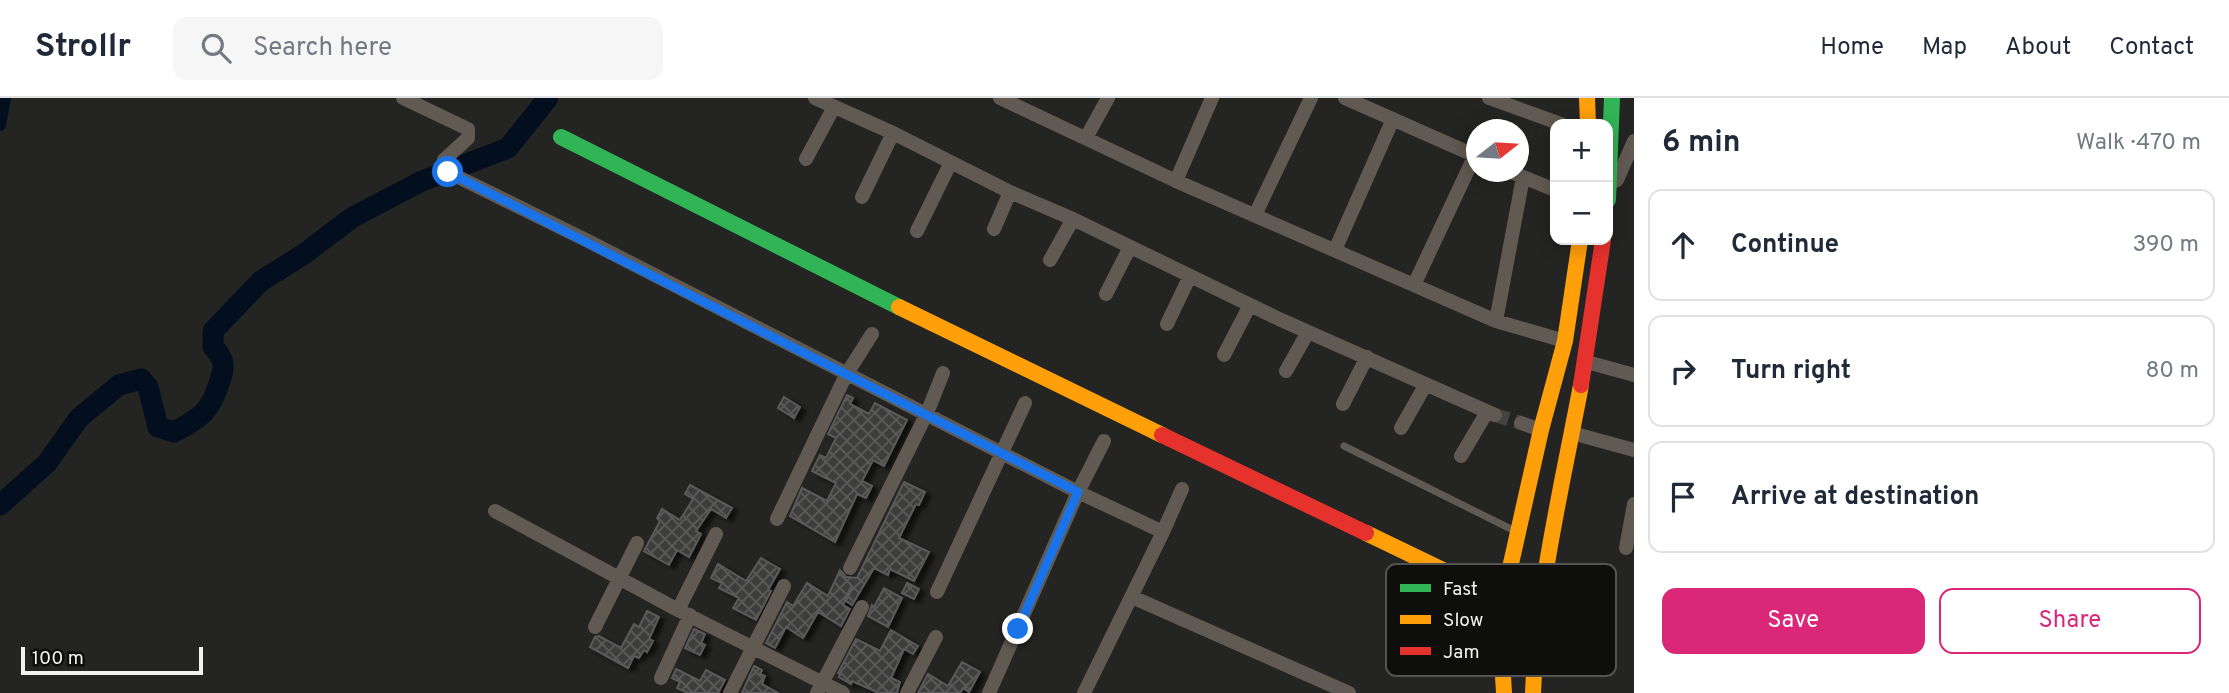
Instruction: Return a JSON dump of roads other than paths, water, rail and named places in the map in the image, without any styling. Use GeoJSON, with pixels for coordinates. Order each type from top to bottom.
{"type":"FeatureCollection","features":[{"type":"Feature","properties":{"kind":"street"},"geometry":{"type":"LineString","coordinates":[[403,98],[468,129],[468,138],[444,160],[446,170],[452,174],[1078,492],[1163,532]]}},
{"type":"Feature","properties":{"kind":"street"},"geometry":{"type":"LineString","coordinates":[[815,98],[1250,305],[1491,413],[1461,456]]}},
{"type":"Feature","properties":{"kind":"street"},"geometry":{"type":"LineString","coordinates":[[1000,98],[1176,181],[1496,321],[1565,341]]}},
{"type":"Feature","properties":{"kind":"street"},"geometry":{"type":"LineString","coordinates":[[1086,138],[1108,98]]}},
{"type":"Feature","properties":{"kind":"street"},"geometry":{"type":"LineString","coordinates":[[1176,181],[1213,98]]}},
{"type":"Feature","properties":{"kind":"street"},"geometry":{"type":"LineString","coordinates":[[1255,215],[1311,98]]}},
{"type":"Feature","properties":{"kind":"street"},"geometry":{"type":"LineString","coordinates":[[1345,98],[1466,151]]}},
{"type":"Feature","properties":{"kind":"street"},"geometry":{"type":"LineString","coordinates":[[1489,98],[1550,120]]}},
{"type":"Feature","properties":{"kind":"street"},"geometry":{"type":"LineString","coordinates":[[1587,98],[1587,119]]}},
{"type":"Feature","properties":{"kind":"street"},"geometry":{"type":"LineString","coordinates":[[1609,182],[1613,103]]}},
{"type":"Feature","properties":{"kind":"street"},"geometry":{"type":"LineString","coordinates":[[806,159],[834,107]]}},
{"type":"Feature","properties":{"kind":"street"},"geometry":{"type":"LineString","coordinates":[[1335,250],[1393,119]]}},
{"type":"Feature","properties":{"kind":"street"},"geometry":{"type":"LineString","coordinates":[[862,197],[893,133]]}},
{"type":"Feature","properties":{"kind":"street"},"geometry":{"type":"LineString","coordinates":[[561,137],[991,354],[1430,564]]}},
{"type":"Feature","properties":{"kind":"street"},"geometry":{"type":"LineString","coordinates":[[1613,187],[1634,141]]}},
{"type":"Feature","properties":{"kind":"street"},"geometry":{"type":"LineString","coordinates":[[917,231],[951,162]]}},
{"type":"Feature","properties":{"kind":"street"},"geometry":{"type":"LineString","coordinates":[[1414,285],[1466,176]]}},
{"type":"Feature","properties":{"kind":"street"},"geometry":{"type":"LineString","coordinates":[[1529,179],[1550,188]]}},
{"type":"Feature","properties":{"kind":"street"},"geometry":{"type":"LineString","coordinates":[[1496,321],[1516,182]]}},
{"type":"Feature","properties":{"kind":"street"},"geometry":{"type":"LineString","coordinates":[[993,229],[1010,192]]}},
{"type":"Feature","properties":{"kind":"street"},"geometry":{"type":"LineString","coordinates":[[1050,260],[1073,219]]}},
{"type":"Feature","properties":{"kind":"street"},"geometry":{"type":"LineString","coordinates":[[1510,564],[1541,430],[1565,341],[1579,245]]}},
{"type":"Feature","properties":{"kind":"street"},"geometry":{"type":"LineString","coordinates":[[1548,564],[1587,362],[1602,245]]}},
{"type":"Feature","properties":{"kind":"street"},"geometry":{"type":"LineString","coordinates":[[1106,294],[1129,247]]}},
{"type":"Feature","properties":{"kind":"street"},"geometry":{"type":"LineString","coordinates":[[1167,324],[1190,276]]}},
{"type":"Feature","properties":{"kind":"street"},"geometry":{"type":"LineString","coordinates":[[1224,355],[1250,305]]}},
{"type":"Feature","properties":{"kind":"street"},"geometry":{"type":"LineString","coordinates":[[1286,371],[1308,332]]}},
{"type":"Feature","properties":{"kind":"street"},"geometry":{"type":"LineString","coordinates":[[777,519],[846,375],[872,334]]}},
{"type":"Feature","properties":{"kind":"street"},"geometry":{"type":"LineString","coordinates":[[1343,404],[1367,357]]}},
{"type":"Feature","properties":{"kind":"street"},"geometry":{"type":"LineString","coordinates":[[1587,362],[1634,375]]}},
{"type":"Feature","properties":{"kind":"street"},"geometry":{"type":"LineString","coordinates":[[850,568],[927,413],[943,373]]}},
{"type":"Feature","properties":{"kind":"street"},"geometry":{"type":"LineString","coordinates":[[1401,428],[1426,384]]}},
{"type":"Feature","properties":{"kind":"street"},"geometry":{"type":"LineString","coordinates":[[937,592],[1025,403]]}},
{"type":"Feature","properties":{"kind":"street"},"geometry":{"type":"LineString","coordinates":[[1521,423],[1541,430]]}},
{"type":"Feature","properties":{"kind":"street"},"geometry":{"type":"LineString","coordinates":[[1572,433],[1634,450]]}},
{"type":"Feature","properties":{"kind":"street"},"geometry":{"type":"LineString","coordinates":[[989,693],[1078,492],[1104,441]]}},
{"type":"Feature","properties":{"kind":"street"},"geometry":{"type":"LineString","coordinates":[[1084,693],[1182,489]]}},
{"type":"Feature","properties":{"kind":"street"},"geometry":{"type":"LineString","coordinates":[[1626,548],[1634,504]]}},
{"type":"Feature","properties":{"kind":"street"},"geometry":{"type":"LineString","coordinates":[[495,511],[754,647],[819,688],[843,693]]}},
{"type":"Feature","properties":{"kind":"street"},"geometry":{"type":"LineString","coordinates":[[661,678],[716,534]]}},
{"type":"Feature","properties":{"kind":"street"},"geometry":{"type":"LineString","coordinates":[[596,628],[637,543]]}},
{"type":"Feature","properties":{"kind":"street"},"geometry":{"type":"LineString","coordinates":[[730,693],[784,586]]}},
{"type":"Feature","properties":{"kind":"street"},"geometry":{"type":"LineString","coordinates":[[1132,597],[1349,693]]}},
{"type":"Feature","properties":{"kind":"street"},"geometry":{"type":"LineString","coordinates":[[819,688],[862,607]]}},
{"type":"Feature","properties":{"kind":"street"},"geometry":{"type":"LineString","coordinates":[[907,693],[936,637]]}},
{"type":"Feature","properties":{"kind":"lane"},"geometry":{"type":"LineString","coordinates":[[1344,446],[1517,533]]}},
{"type":"Feature","properties":{"kind":"waterway"},"geometry":{"type":"LineString","coordinates":[[0,125],[5,98]]}},
{"type":"Feature","properties":{"kind":"waterway"},"geometry":{"type":"LineString","coordinates":[[0,505],[47,463],[79,418],[119,385],[141,379],[148,387],[158,427],[174,432],[192,422],[213,400],[223,371],[222,359],[213,347],[213,331],[261,281],[304,254],[353,217],[422,181],[508,148],[548,98]]}},
{"type":"Feature","properties":{"kind":"tunnel"},"geometry":{"type":"LineString","coordinates":[[1495,415],[1521,423]]}}]}
